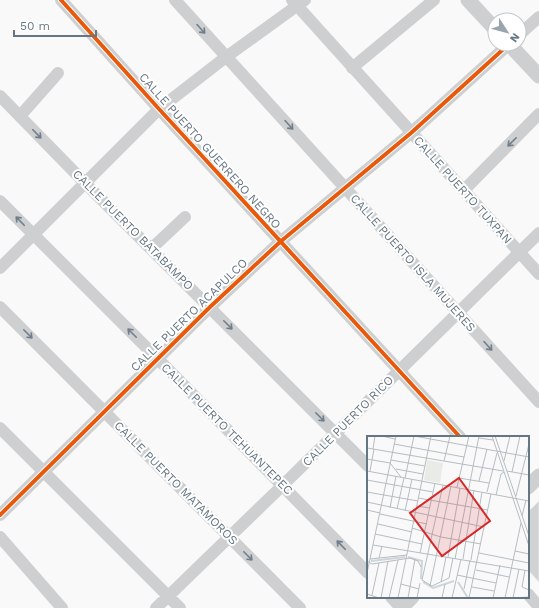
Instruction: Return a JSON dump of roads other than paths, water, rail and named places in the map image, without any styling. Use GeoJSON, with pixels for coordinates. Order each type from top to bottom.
{"type":"FeatureCollection","features":[{"type":"Feature","properties":{"kind":"street","name":"CALLE PUERTO GUERRERO NEGRO"},"geometry":{"type":"LineString","coordinates":[[61,0],[280,242],[459,436]]}},
{"type":"Feature","properties":{"kind":"street","name":"CALLE PUERTO ISLA MUJERES"},"geometry":{"type":"LineString","coordinates":[[175,0],[539,402]]}},
{"type":"Feature","properties":{"kind":"street"},"geometry":{"type":"LineString","coordinates":[[352,68],[434,0]]}},
{"type":"Feature","properties":{"kind":"street"},"geometry":{"type":"LineString","coordinates":[[468,0],[487,20]]}},
{"type":"Feature","properties":{"kind":"street"},"geometry":{"type":"LineString","coordinates":[[0,268],[159,109],[298,2]]}},
{"type":"Feature","properties":{"kind":"street","name":"CALLE PUERTO TUXPAN"},"geometry":{"type":"LineString","coordinates":[[298,2],[352,68],[539,274]]}},
{"type":"Feature","properties":{"kind":"street"},"geometry":{"type":"LineString","coordinates":[[527,28],[539,17]]}},
{"type":"Feature","properties":{"kind":"street","name":"CALLE PUERTO ACAPULCO"},"geometry":{"type":"LineString","coordinates":[[0,515],[159,360],[210,308],[280,242],[411,133],[500,52]]}},
{"type":"Feature","properties":{"kind":"street"},"geometry":{"type":"LineString","coordinates":[[516,52],[539,76]]}},
{"type":"Feature","properties":{"kind":"street"},"geometry":{"type":"LineString","coordinates":[[20,116],[58,73]]}},
{"type":"Feature","properties":{"kind":"street","name":"CALLE PUERTO BATABAMPO"},"geometry":{"type":"LineString","coordinates":[[0,96],[367,465]]}},
{"type":"Feature","properties":{"kind":"street"},"geometry":{"type":"LineString","coordinates":[[464,190],[539,114]]}},
{"type":"Feature","properties":{"kind":"street","name":"CALLE PUERTO TEHUANTEPEC"},"geometry":{"type":"LineString","coordinates":[[0,201],[283,485],[367,573]]}},
{"type":"Feature","properties":{"kind":"street"},"geometry":{"type":"LineString","coordinates":[[151,248],[185,217]]}},
{"type":"Feature","properties":{"kind":"street","name":"CALLE PUERTO RICO"},"geometry":{"type":"LineString","coordinates":[[156,608],[539,233]]}},
{"type":"Feature","properties":{"kind":"street","name":"CALLE PUERTO MATAMOROS"},"geometry":{"type":"LineString","coordinates":[[0,307],[300,608]]}},
{"type":"Feature","properties":{"kind":"street"},"geometry":{"type":"LineString","coordinates":[[0,428],[180,608]]}},
{"type":"Feature","properties":{"kind":"street"},"geometry":{"type":"LineString","coordinates":[[529,486],[539,476]]}},
{"type":"Feature","properties":{"kind":"street"},"geometry":{"type":"LineString","coordinates":[[0,537],[62,608]]}},
{"type":"Feature","properties":{"kind":"street"},"geometry":{"type":"LineString","coordinates":[[529,595],[539,607]]}},
{"type":"Feature","properties":{"kind":"street"},"geometry":{"type":"LineString","coordinates":[[392,598],[401,608],[411,598]]}}]}
